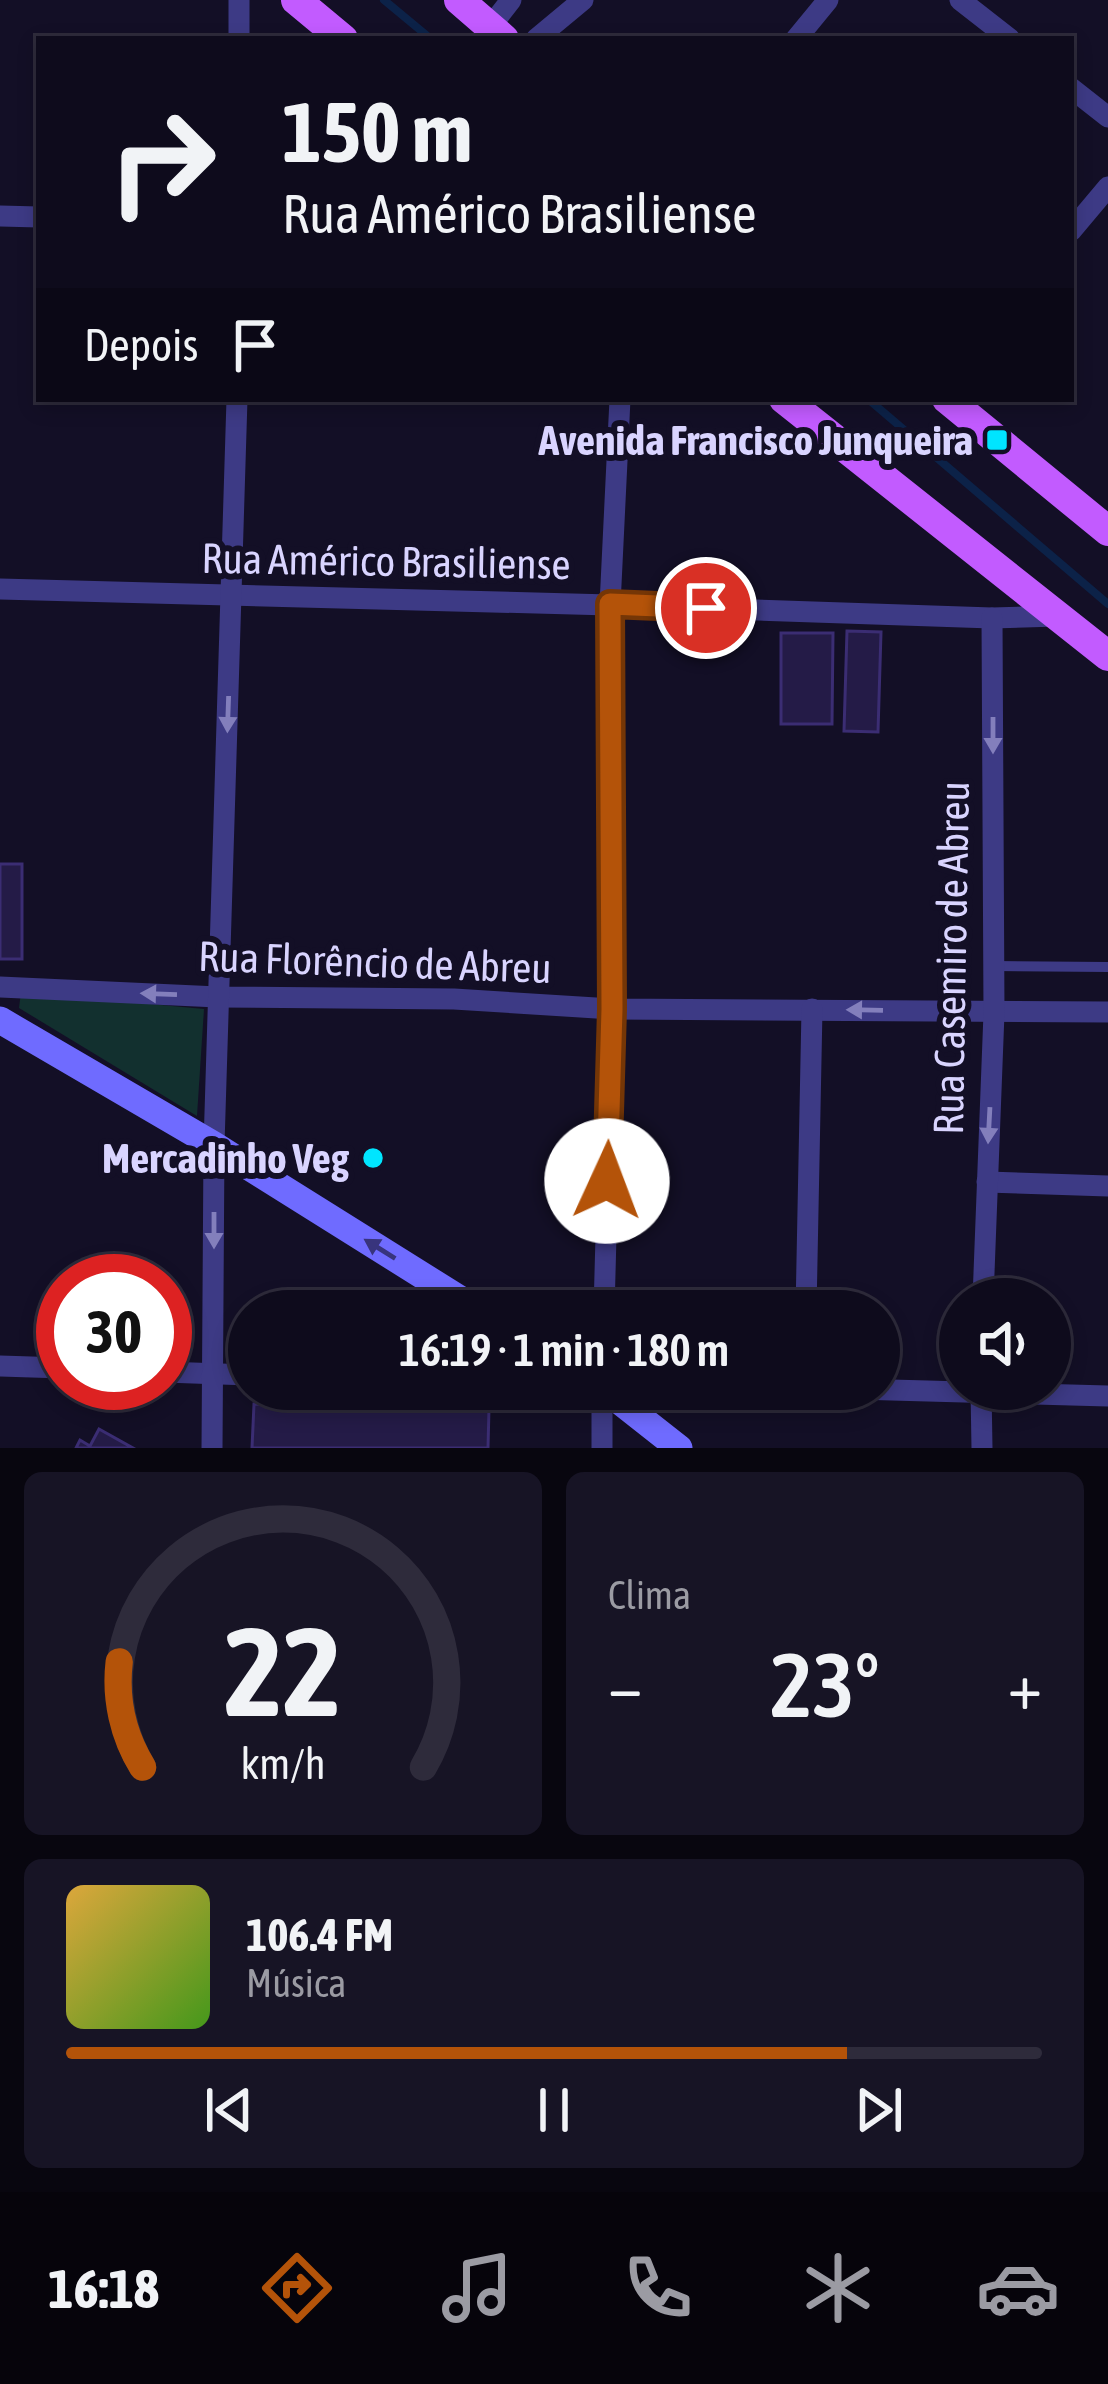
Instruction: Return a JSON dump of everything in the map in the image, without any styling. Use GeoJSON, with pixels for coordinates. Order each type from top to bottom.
{"type":"FeatureCollection","features":[{"type":"Feature","properties":{"kind":"main road"},"geometry":{"type":"LineString","coordinates":[[296,0],[339,36]]}},
{"type":"Feature","properties":{"kind":"main road"},"geometry":{"type":"LineString","coordinates":[[459,0],[497,33]]}},
{"type":"Feature","properties":{"kind":"main road"},"geometry":{"type":"LineString","coordinates":[[788,402],[1108,656]]}},
{"type":"Feature","properties":{"kind":"main road"},"geometry":{"type":"LineString","coordinates":[[951,402],[1108,531]]}},
{"type":"Feature","properties":{"kind":"main road"},"geometry":{"type":"LineString","coordinates":[[0,1020],[214,1145],[445,1290]]}},
{"type":"Feature","properties":{"kind":"main road"},"geometry":{"type":"LineString","coordinates":[[630,1410],[679,1448]]}},
{"type":"Feature","properties":{"kind":"street"},"geometry":{"type":"LineString","coordinates":[[239,0],[239,36]]}},
{"type":"Feature","properties":{"kind":"street"},"geometry":{"type":"LineString","coordinates":[[497,33],[511,0]]}},
{"type":"Feature","properties":{"kind":"street"},"geometry":{"type":"LineString","coordinates":[[540,36],[583,0]]}},
{"type":"Feature","properties":{"kind":"street"},"geometry":{"type":"LineString","coordinates":[[798,36],[828,0]]}},
{"type":"Feature","properties":{"kind":"street"},"geometry":{"type":"LineString","coordinates":[[961,0],[1006,36]]}},
{"type":"Feature","properties":{"kind":"street"},"geometry":{"type":"LineString","coordinates":[[1074,90],[1108,117]]}},
{"type":"Feature","properties":{"kind":"street"},"geometry":{"type":"LineString","coordinates":[[1074,227],[1108,187]]}},
{"type":"Feature","properties":{"kind":"street"},"geometry":{"type":"LineString","coordinates":[[0,217],[36,217]]}},
{"type":"Feature","properties":{"kind":"street"},"geometry":{"type":"LineString","coordinates":[[212,1448],[214,1145],[237,402]]}},
{"type":"Feature","properties":{"kind":"street"},"geometry":{"type":"LineString","coordinates":[[605,1290],[612,1009],[610,604],[620,402]]}},
{"type":"Feature","properties":{"kind":"street","name":"Rua Américo Brasiliense"},"geometry":{"type":"LineString","coordinates":[[0,589],[992,618],[1058,616]]}},
{"type":"Feature","properties":{"kind":"street","name":"Rua Casemiro de Abreu"},"geometry":{"type":"LineString","coordinates":[[984,1278],[994,1012],[992,618]]}},
{"type":"Feature","properties":{"kind":"street","name":"Rua Florêncio de Abreu"},"geometry":{"type":"LineString","coordinates":[[0,987],[218,997],[454,999],[612,1009],[1108,1012]]}},
{"type":"Feature","properties":{"kind":"street"},"geometry":{"type":"LineString","coordinates":[[806,1290],[812,1009]]}},
{"type":"Feature","properties":{"kind":"street"},"geometry":{"type":"LineString","coordinates":[[987,1182],[1108,1186]]}},
{"type":"Feature","properties":{"kind":"street"},"geometry":{"type":"LineString","coordinates":[[0,1366],[36,1368]]}},
{"type":"Feature","properties":{"kind":"street"},"geometry":{"type":"LineString","coordinates":[[192,1373],[228,1374]]}},
{"type":"Feature","properties":{"kind":"street"},"geometry":{"type":"LineString","coordinates":[[900,1390],[939,1390]]}},
{"type":"Feature","properties":{"kind":"street"},"geometry":{"type":"LineString","coordinates":[[1071,1395],[1108,1396]]}},
{"type":"Feature","properties":{"kind":"street"},"geometry":{"type":"LineString","coordinates":[[602,1448],[603,1410]]}},
{"type":"Feature","properties":{"kind":"street"},"geometry":{"type":"LineString","coordinates":[[981,1410],[982,1448]]}},
{"type":"Feature","properties":{"kind":"lane"},"geometry":{"type":"LineString","coordinates":[[994,966],[1108,967]]}},
{"type":"Feature","properties":{"kind":"green space"},"geometry":{"type":"Polygon","coordinates":[[[21,992],[204,1009],[197,1116],[19,1008],[21,992]]]}},
{"type":"Feature","properties":{"kind":"building"},"geometry":{"type":"Polygon","coordinates":[[[847,631],[881,632],[878,732],[844,731],[847,631]]]}},
{"type":"Feature","properties":{"kind":"building"},"geometry":{"type":"Polygon","coordinates":[[[781,633],[833,633],[832,724],[781,724],[781,633]]]}},
{"type":"Feature","properties":{"kind":"building"},"geometry":{"type":"Polygon","coordinates":[[[0,864],[22,864],[22,959],[0,959],[0,864]]]}},
{"type":"Feature","properties":{"kind":"building"},"geometry":{"type":"Polygon","coordinates":[[[254,1410],[489,1410],[488,1448],[252,1448],[254,1410]]]}},
{"type":"Feature","properties":{"kind":"building"},"geometry":{"type":"Polygon","coordinates":[[[99,1429],[133,1448],[76,1448],[80,1440],[90,1446],[99,1429]]]}},
{"type":"Feature","properties":{"kind":"waterway"},"geometry":{"type":"LineString","coordinates":[[384,0],[427,36]]}},
{"type":"Feature","properties":{"kind":"waterway"},"geometry":{"type":"LineString","coordinates":[[872,402],[1108,604]]}},
{"type":"Feature","properties":{"kind":"place","name":"Avenida Francisco Junqueira"},"geometry":{"type":"Point","coordinates":[997,440]}},
{"type":"Feature","properties":{"kind":"place","name":"Mercadinho Veg"},"geometry":{"type":"Point","coordinates":[373,1158]}},
{"type":"Feature","properties":{"kind":"route"},"geometry":{"type":"LineString","coordinates":[[607,1181],[612,1009],[610,604],[706,608]]}}]}
